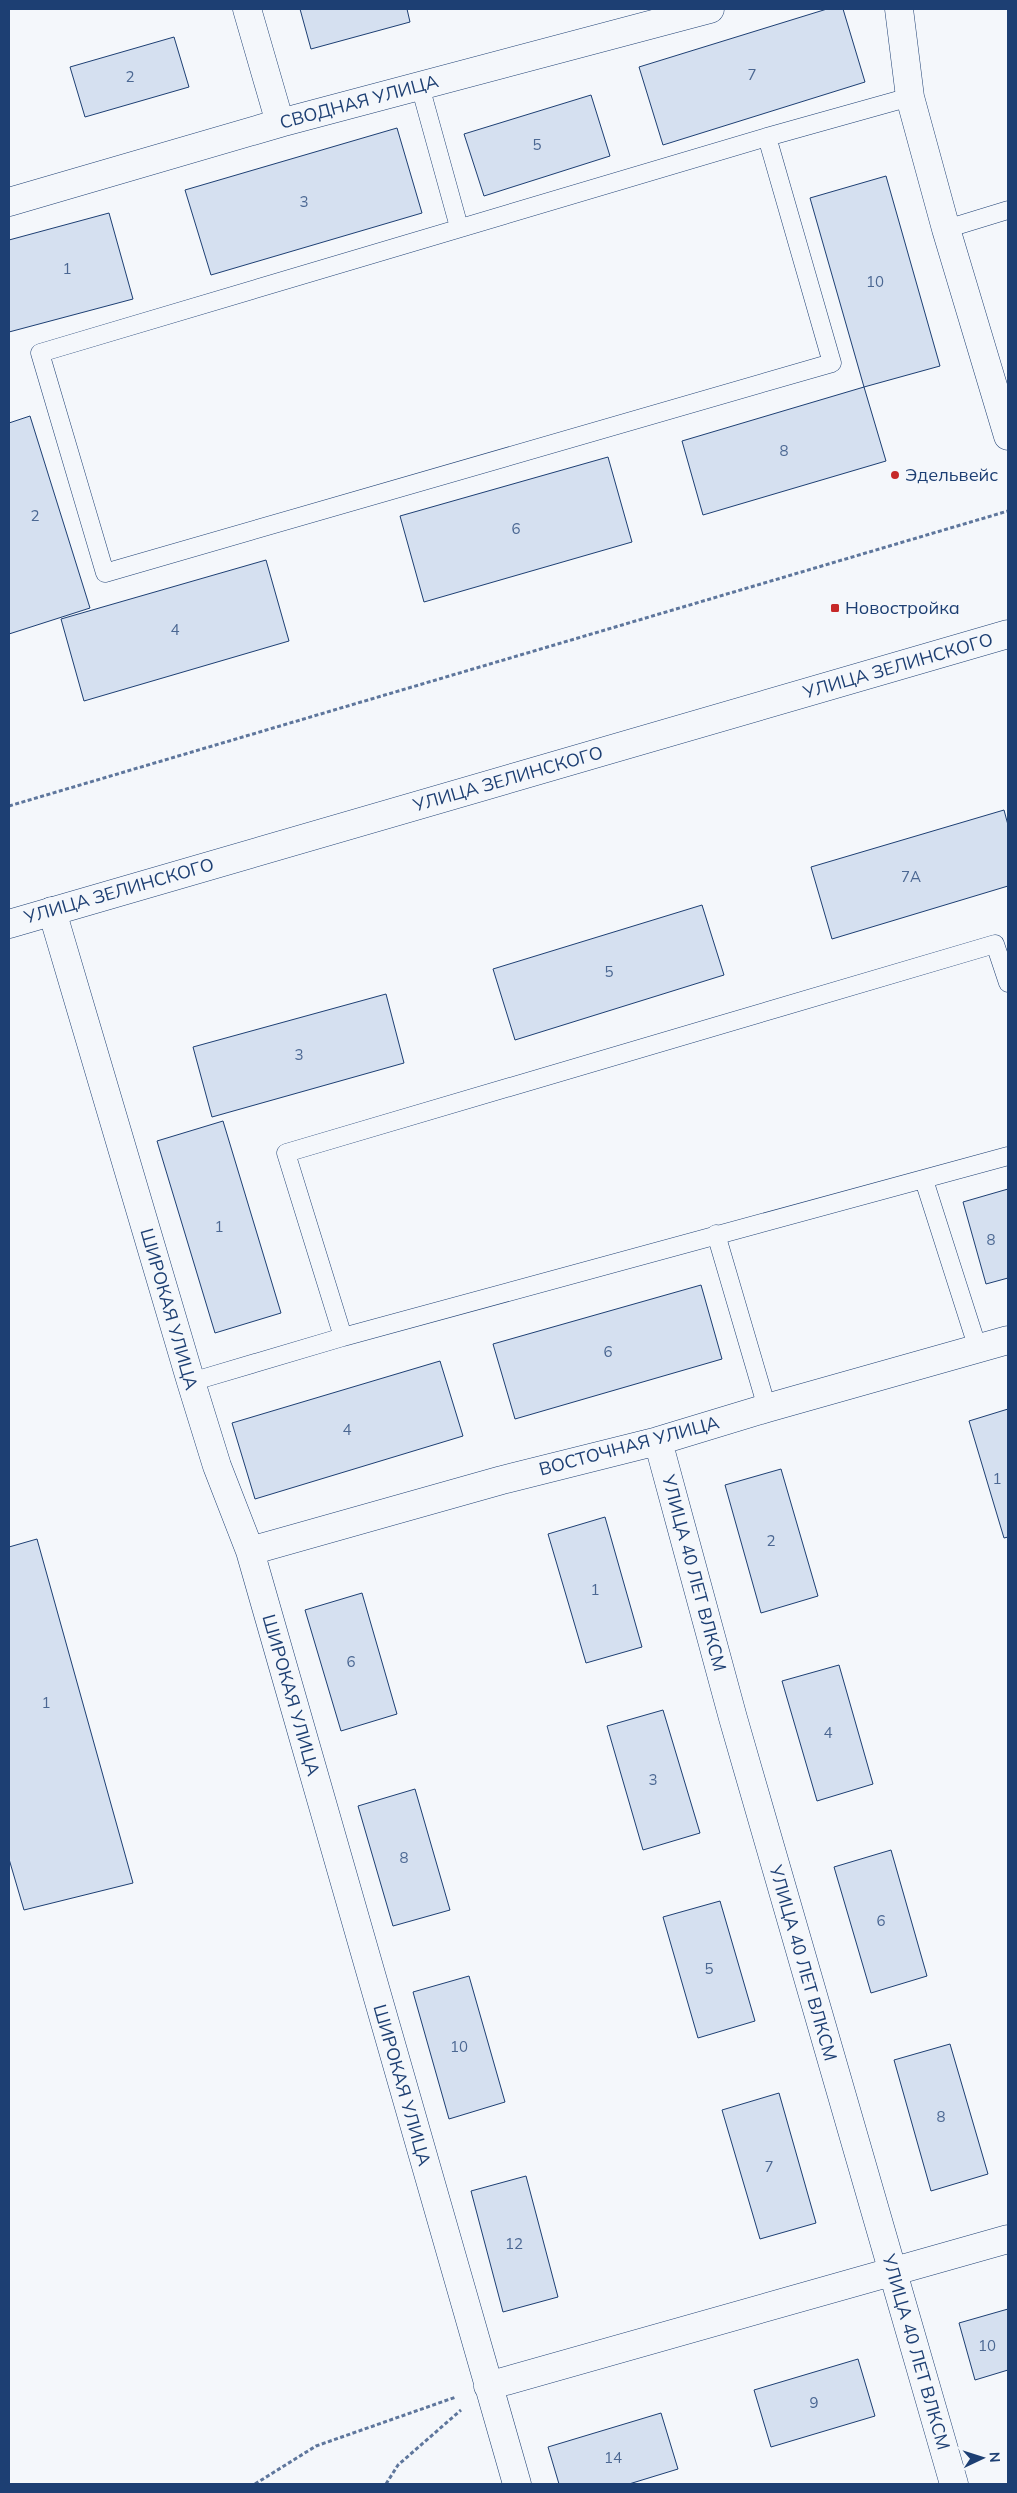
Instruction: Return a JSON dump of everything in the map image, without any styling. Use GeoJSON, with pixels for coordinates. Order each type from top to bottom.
{"type":"FeatureCollection","features":[{"type":"Feature","properties":{"kind":"street"},"geometry":{"type":"LineString","coordinates":[[247,9],[280,123]]}},
{"type":"Feature","properties":{"kind":"street"},"geometry":{"type":"LineString","coordinates":[[899,9],[910,97],[946,229],[1008,436]]}},
{"type":"Feature","properties":{"kind":"street","name":"СВОДНАЯ УЛИЦА"},"geometry":{"type":"LineString","coordinates":[[9,202],[280,123],[694,11]]}},
{"type":"Feature","properties":{"kind":"street","name":"УЛИЦА ЗЕЛИНСКОГО"},"geometry":{"type":"LineString","coordinates":[[9,924],[1008,634]]}},
{"type":"Feature","properties":{"kind":"street","name":"ШИРОКАЯ УЛИЦА"},"geometry":{"type":"LineString","coordinates":[[52,911],[190,1382],[217,1466],[250,1551],[517,2484]]}},
{"type":"Feature","properties":{"kind":"street","name":"ВОСТОЧНАЯ УЛИЦА"},"geometry":{"type":"LineString","coordinates":[[250,1551],[502,1480],[658,1441],[1008,1340]]}},
{"type":"Feature","properties":{"kind":"street","name":"УЛИЦА 40 ЛЕТ ВЛКСМ"},"geometry":{"type":"LineString","coordinates":[[658,1441],[733,1718],[954,2484]]}},
{"type":"Feature","properties":{"kind":"street"},"geometry":{"type":"LineString","coordinates":[[488,2386],[1008,2239]]}},
{"type":"Feature","properties":{"kind":"lane"},"geometry":{"type":"LineString","coordinates":[[420,86],[459,227]]}},
{"type":"Feature","properties":{"kind":"lane"},"geometry":{"type":"LineString","coordinates":[[767,137],[832,363],[105,573],[40,353],[459,227],[767,137],[910,97]]}},
{"type":"Feature","properties":{"kind":"lane"},"geometry":{"type":"LineString","coordinates":[[946,229],[1008,210]]}},
{"type":"Feature","properties":{"kind":"lane"},"geometry":{"type":"LineString","coordinates":[[343,1337],[286,1153],[995,944],[1008,983]]}},
{"type":"Feature","properties":{"kind":"lane"},"geometry":{"type":"LineString","coordinates":[[190,1382],[343,1337],[1008,1156]]}},
{"type":"Feature","properties":{"kind":"lane"},"geometry":{"type":"LineString","coordinates":[[924,1180],[978,1349]]}},
{"type":"Feature","properties":{"kind":"lane"},"geometry":{"type":"LineString","coordinates":[[716,1234],[767,1408]]}},
{"type":"Feature","properties":{"kind":"path"},"geometry":{"type":"LineString","coordinates":[[9,806],[1008,511]]}},
{"type":"Feature","properties":{"kind":"path"},"geometry":{"type":"LineString","coordinates":[[255,2484],[316,2446],[488,2386]]}},
{"type":"Feature","properties":{"kind":"path"},"geometry":{"type":"LineString","coordinates":[[386,2484],[398,2465],[488,2386]]}},
{"type":"Feature","properties":{"kind":"building"},"geometry":{"type":"Polygon","coordinates":[[[300,9],[407,9],[410,22],[311,49],[300,9]]]}},
{"type":"Feature","properties":{"kind":"building"},"geometry":{"type":"Polygon","coordinates":[[[827,9],[843,9],[865,82],[663,145],[639,67],[827,9]]]}},
{"type":"Feature","properties":{"kind":"building"},"geometry":{"type":"Polygon","coordinates":[[[174,37],[189,87],[85,117],[70,67],[174,37]]]}},
{"type":"Feature","properties":{"kind":"building"},"geometry":{"type":"Polygon","coordinates":[[[591,95],[610,156],[484,196],[464,134],[591,95]]]}},
{"type":"Feature","properties":{"kind":"building"},"geometry":{"type":"Polygon","coordinates":[[[397,128],[422,213],[211,275],[185,190],[397,128]]]}},
{"type":"Feature","properties":{"kind":"building"},"geometry":{"type":"Polygon","coordinates":[[[886,176],[940,366],[864,387],[810,198],[886,176]]]}},
{"type":"Feature","properties":{"kind":"building"},"geometry":{"type":"Polygon","coordinates":[[[109,213],[133,299],[9,332],[9,240],[109,213]]]}},
{"type":"Feature","properties":{"kind":"building"},"geometry":{"type":"Polygon","coordinates":[[[864,387],[886,461],[703,515],[682,441],[864,387]]]}},
{"type":"Feature","properties":{"kind":"building"},"geometry":{"type":"Polygon","coordinates":[[[30,416],[90,608],[9,634],[9,423],[30,416]]]}},
{"type":"Feature","properties":{"kind":"building"},"geometry":{"type":"Polygon","coordinates":[[[608,457],[632,542],[424,602],[400,516],[608,457]]]}},
{"type":"Feature","properties":{"kind":"building"},"geometry":{"type":"Polygon","coordinates":[[[266,560],[289,641],[84,701],[61,619],[266,560]]]}},
{"type":"Feature","properties":{"kind":"building"},"geometry":{"type":"Polygon","coordinates":[[[1004,810],[1008,825],[1008,886],[832,939],[811,867],[1004,810]]]}},
{"type":"Feature","properties":{"kind":"building"},"geometry":{"type":"Polygon","coordinates":[[[702,905],[724,975],[515,1040],[493,969],[702,905]]]}},
{"type":"Feature","properties":{"kind":"building"},"geometry":{"type":"Polygon","coordinates":[[[386,994],[404,1063],[212,1117],[193,1047],[386,994]]]}},
{"type":"Feature","properties":{"kind":"building"},"geometry":{"type":"Polygon","coordinates":[[[223,1121],[281,1313],[215,1333],[157,1141],[223,1121]]]}},
{"type":"Feature","properties":{"kind":"building"},"geometry":{"type":"Polygon","coordinates":[[[1008,1189],[1008,1278],[986,1284],[963,1202],[1008,1189]]]}},
{"type":"Feature","properties":{"kind":"building"},"geometry":{"type":"Polygon","coordinates":[[[701,1285],[722,1359],[515,1419],[493,1344],[701,1285]]]}},
{"type":"Feature","properties":{"kind":"building"},"geometry":{"type":"Polygon","coordinates":[[[440,1361],[463,1436],[255,1499],[232,1423],[440,1361]]]}},
{"type":"Feature","properties":{"kind":"building"},"geometry":{"type":"Polygon","coordinates":[[[1008,1409],[1008,1537],[1004,1538],[969,1421],[1008,1409]]]}},
{"type":"Feature","properties":{"kind":"building"},"geometry":{"type":"Polygon","coordinates":[[[781,1469],[818,1596],[761,1613],[725,1485],[781,1469]]]}},
{"type":"Feature","properties":{"kind":"building"},"geometry":{"type":"Polygon","coordinates":[[[605,1517],[642,1647],[586,1663],[548,1534],[605,1517]]]}},
{"type":"Feature","properties":{"kind":"building"},"geometry":{"type":"Polygon","coordinates":[[[37,1539],[133,1883],[24,1910],[9,1859],[9,1547],[37,1539]]]}},
{"type":"Feature","properties":{"kind":"building"},"geometry":{"type":"Polygon","coordinates":[[[362,1593],[397,1714],[341,1731],[305,1610],[362,1593]]]}},
{"type":"Feature","properties":{"kind":"building"},"geometry":{"type":"Polygon","coordinates":[[[839,1665],[873,1784],[817,1801],[782,1681],[839,1665]]]}},
{"type":"Feature","properties":{"kind":"building"},"geometry":{"type":"Polygon","coordinates":[[[663,1710],[700,1833],[643,1850],[607,1726],[663,1710]]]}},
{"type":"Feature","properties":{"kind":"building"},"geometry":{"type":"Polygon","coordinates":[[[415,1789],[450,1910],[393,1926],[358,1806],[415,1789]]]}},
{"type":"Feature","properties":{"kind":"building"},"geometry":{"type":"Polygon","coordinates":[[[891,1850],[927,1976],[871,1993],[834,1867],[891,1850]]]}},
{"type":"Feature","properties":{"kind":"building"},"geometry":{"type":"Polygon","coordinates":[[[720,1901],[755,2021],[698,2038],[663,1917],[720,1901]]]}},
{"type":"Feature","properties":{"kind":"building"},"geometry":{"type":"Polygon","coordinates":[[[469,1976],[505,2102],[449,2119],[413,1992],[469,1976]]]}},
{"type":"Feature","properties":{"kind":"building"},"geometry":{"type":"Polygon","coordinates":[[[950,2044],[988,2174],[931,2191],[894,2060],[950,2044]]]}},
{"type":"Feature","properties":{"kind":"building"},"geometry":{"type":"Polygon","coordinates":[[[779,2093],[816,2223],[760,2239],[722,2110],[779,2093]]]}},
{"type":"Feature","properties":{"kind":"building"},"geometry":{"type":"Polygon","coordinates":[[[526,2176],[558,2297],[503,2312],[471,2191],[526,2176]]]}},
{"type":"Feature","properties":{"kind":"building"},"geometry":{"type":"Polygon","coordinates":[[[1008,2309],[1008,2370],[975,2380],[959,2323],[1008,2309]]]}},
{"type":"Feature","properties":{"kind":"building"},"geometry":{"type":"Polygon","coordinates":[[[858,2359],[875,2416],[771,2447],[754,2390],[858,2359]]]}},
{"type":"Feature","properties":{"kind":"building"},"geometry":{"type":"Polygon","coordinates":[[[661,2413],[678,2469],[629,2484],[559,2484],[548,2447],[661,2413]]]}},
{"type":"Feature","properties":{"kind":"place","name":"Эдельвейс"},"geometry":{"type":"Point","coordinates":[895,475]}},
{"type":"Feature","properties":{"kind":"place","name":"Новостройка"},"geometry":{"type":"Point","coordinates":[835,608]}}]}
